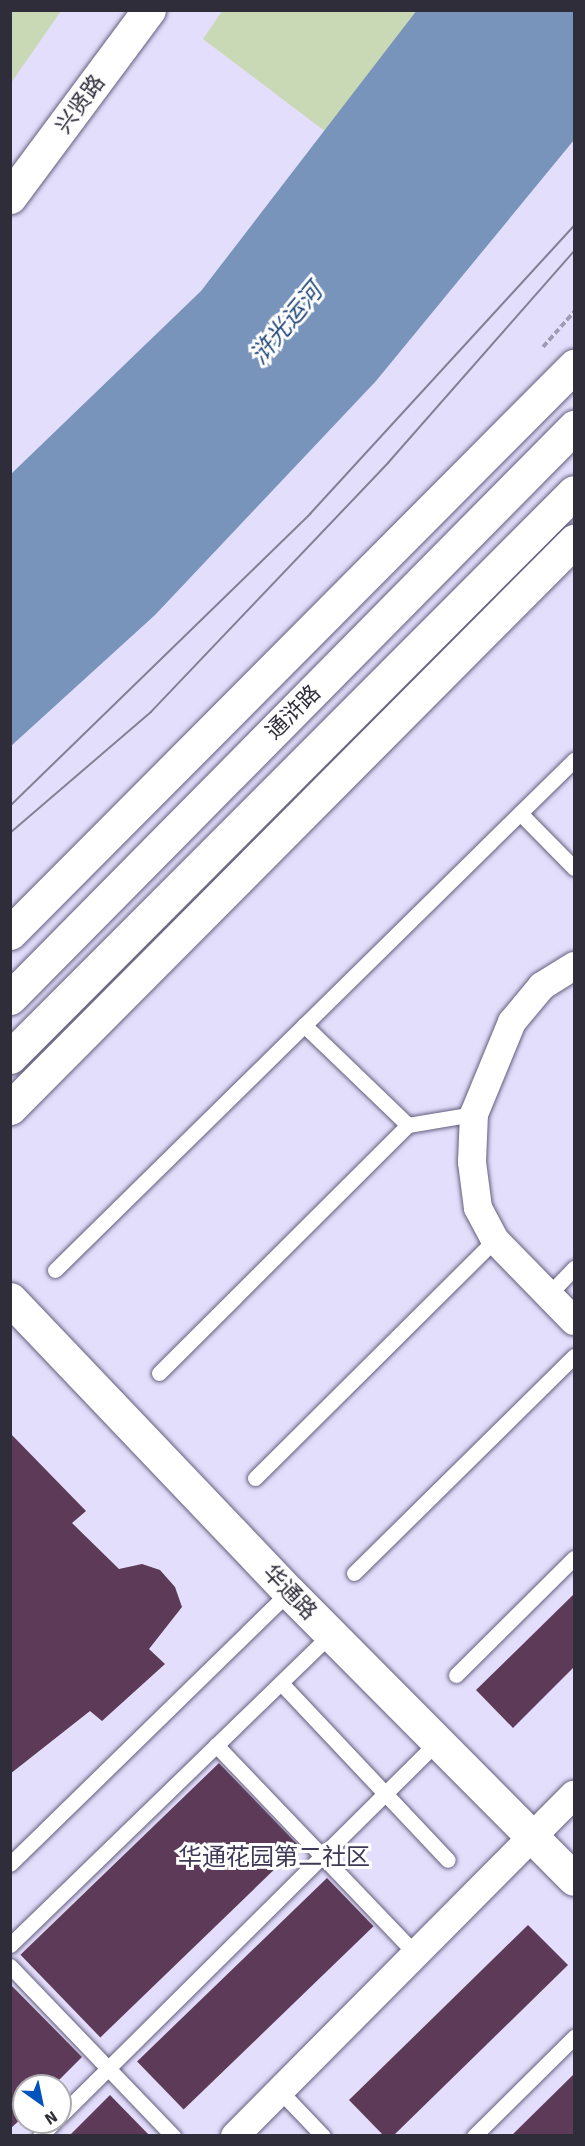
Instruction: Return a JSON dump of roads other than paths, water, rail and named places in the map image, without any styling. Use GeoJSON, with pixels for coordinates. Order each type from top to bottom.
{"type":"FeatureCollection","features":[{"type":"Feature","properties":{"kind":"main road","name":"兴贤路"},"geometry":{"type":"LineString","coordinates":[[10,197],[148,10]]}},
{"type":"Feature","properties":{"kind":"main road","name":"通浒路"},"geometry":{"type":"LineString","coordinates":[[10,933],[574,366]]}},
{"type":"Feature","properties":{"kind":"main road","name":"通浒路"},"geometry":{"type":"LineString","coordinates":[[10,998],[574,427]]}},
{"type":"Feature","properties":{"kind":"main road","name":"通浒路"},"geometry":{"type":"LineString","coordinates":[[10,1057],[574,492]]}},
{"type":"Feature","properties":{"kind":"main road"},"geometry":{"type":"LineString","coordinates":[[10,1108],[574,541]]}},
{"type":"Feature","properties":{"kind":"main road","name":"华通路"},"geometry":{"type":"LineString","coordinates":[[10,1299],[289,1592],[574,1879]]}},
{"type":"Feature","properties":{"kind":"street"},"geometry":{"type":"LineString","coordinates":[[574,966],[542,986],[512,1022],[474,1114],[472,1162],[478,1208],[495,1240],[550,1293],[574,1321]]}},
{"type":"Feature","properties":{"kind":"street"},"geometry":{"type":"LineString","coordinates":[[235,2136],[574,1796]]}},
{"type":"Feature","properties":{"kind":"lane"},"geometry":{"type":"LineString","coordinates":[[55,1270],[574,760]]}},
{"type":"Feature","properties":{"kind":"lane"},"geometry":{"type":"LineString","coordinates":[[520,813],[574,868]]}},
{"type":"Feature","properties":{"kind":"lane"},"geometry":{"type":"LineString","coordinates":[[304,1025],[408,1125]]}},
{"type":"Feature","properties":{"kind":"lane"},"geometry":{"type":"LineString","coordinates":[[159,1373],[408,1125],[474,1114]]}},
{"type":"Feature","properties":{"kind":"lane"},"geometry":{"type":"LineString","coordinates":[[255,1478],[495,1240]]}},
{"type":"Feature","properties":{"kind":"lane"},"geometry":{"type":"LineString","coordinates":[[550,1293],[574,1268]]}},
{"type":"Feature","properties":{"kind":"lane"},"geometry":{"type":"LineString","coordinates":[[354,1573],[574,1356]]}},
{"type":"Feature","properties":{"kind":"lane"},"geometry":{"type":"LineString","coordinates":[[456,1675],[574,1558]]}},
{"type":"Feature","properties":{"kind":"lane"},"geometry":{"type":"LineString","coordinates":[[10,1864],[289,1592]]}},
{"type":"Feature","properties":{"kind":"lane"},"geometry":{"type":"LineString","coordinates":[[10,1945],[331,1634]]}},
{"type":"Feature","properties":{"kind":"lane"},"geometry":{"type":"LineString","coordinates":[[280,1683],[448,1860]]}},
{"type":"Feature","properties":{"kind":"lane"},"geometry":{"type":"LineString","coordinates":[[72,2104],[438,1742]]}},
{"type":"Feature","properties":{"kind":"lane"},"geometry":{"type":"LineString","coordinates":[[216,1745],[416,1954]]}},
{"type":"Feature","properties":{"kind":"lane"},"geometry":{"type":"LineString","coordinates":[[10,1966],[173,2136]]}},
{"type":"Feature","properties":{"kind":"lane"},"geometry":{"type":"LineString","coordinates":[[474,2136],[574,2037]]}},
{"type":"Feature","properties":{"kind":"lane"},"geometry":{"type":"LineString","coordinates":[[280,2091],[323,2136]]}},
{"type":"Feature","properties":{"kind":"water","name":"浒光运河"},"geometry":{"type":"Polygon","coordinates":[[[417,10],[574,11],[574,140],[376,381],[155,615],[11,746],[11,474],[201,291],[417,10]]]}},
{"type":"Feature","properties":{"kind":"tram line"},"geometry":{"type":"LineString","coordinates":[[10,806],[310,514],[574,226]]}},
{"type":"Feature","properties":{"kind":"tram line"},"geometry":{"type":"LineString","coordinates":[[10,833],[151,712],[388,463],[574,251]]}},
{"type":"Feature","properties":{"kind":"district","name":"华通花园第二社区"},"geometry":{"type":"Point","coordinates":[274,1858]}}]}
